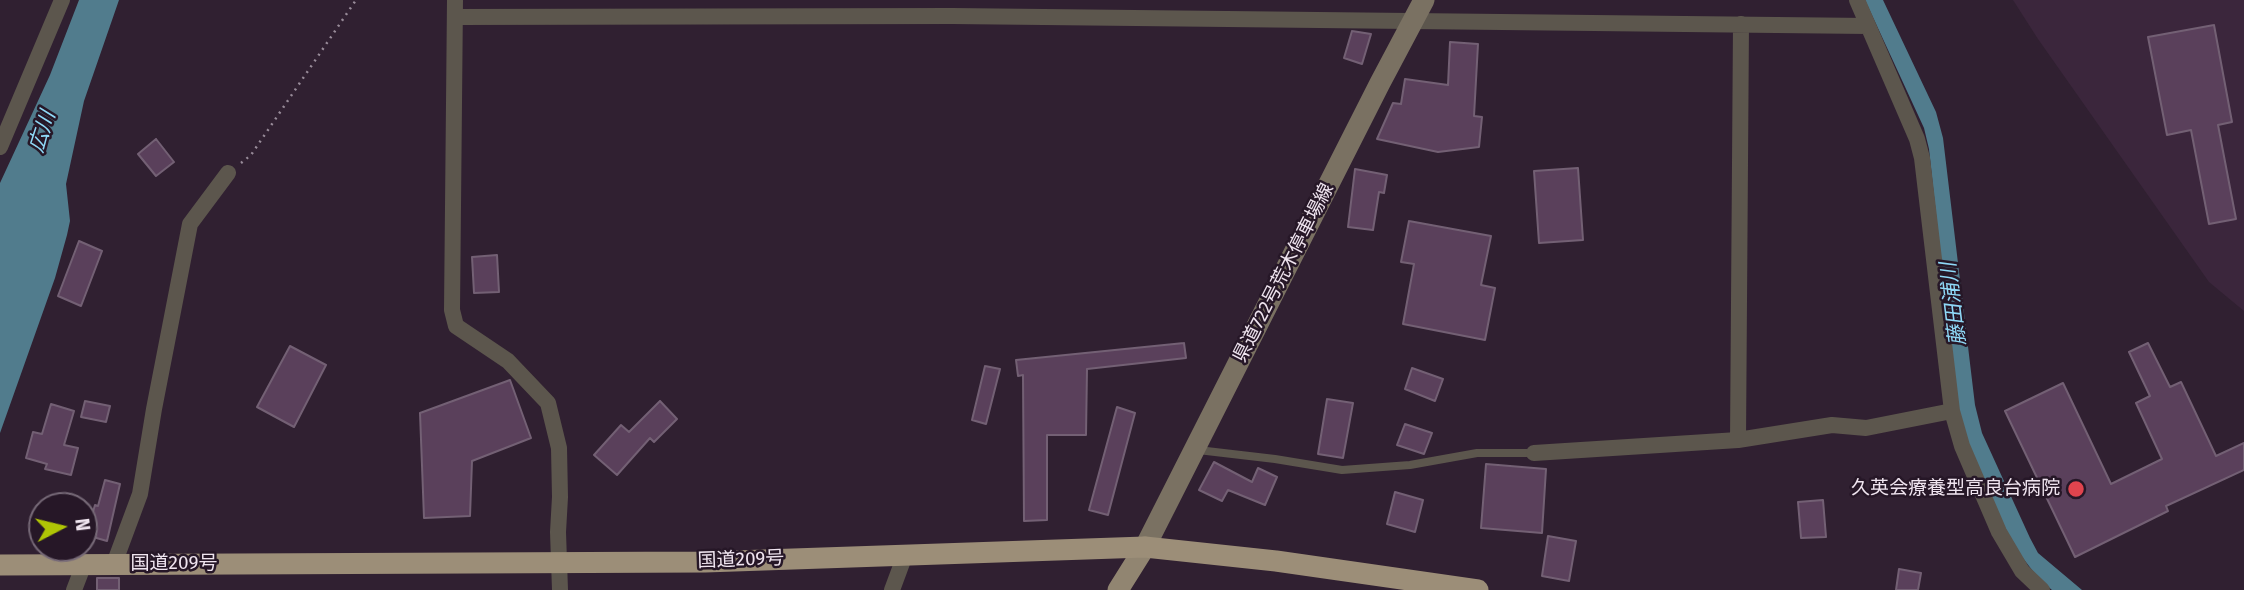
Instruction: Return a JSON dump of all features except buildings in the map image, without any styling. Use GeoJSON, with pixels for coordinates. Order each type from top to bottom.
{"type":"FeatureCollection","features":[{"type":"Feature","properties":{"kind":"highway","name":"国道209号"},"geometry":{"type":"LineString","coordinates":[[0,565],[705,562],[1145,547],[1276,561],[1391,584],[1478,590]]}},
{"type":"Feature","properties":{"kind":"main road","name":"県道722号荒木停車場線"},"geometry":{"type":"LineString","coordinates":[[1145,547],[1424,0]]}},
{"type":"Feature","properties":{"kind":"main road"},"geometry":{"type":"LineString","coordinates":[[1118,590],[1145,547]]}},
{"type":"Feature","properties":{"kind":"street"},"geometry":{"type":"LineString","coordinates":[[0,147],[62,0]]}},
{"type":"Feature","properties":{"kind":"street"},"geometry":{"type":"LineString","coordinates":[[456,0],[452,310],[456,326],[508,360],[548,403],[559,448],[560,590]]}},
{"type":"Feature","properties":{"kind":"street"},"geometry":{"type":"LineString","coordinates":[[1857,0],[1917,139],[1922,158],[1952,411],[1962,446],[1999,531],[2022,571],[2042,590]]}},
{"type":"Feature","properties":{"kind":"street"},"geometry":{"type":"LineString","coordinates":[[456,17],[952,8],[1414,20],[1868,26]]}},
{"type":"Feature","properties":{"kind":"street"},"geometry":{"type":"LineString","coordinates":[[1738,440],[1741,24]]}},
{"type":"Feature","properties":{"kind":"street"},"geometry":{"type":"LineString","coordinates":[[114,564],[140,494],[156,395],[190,223],[228,173]]}},
{"type":"Feature","properties":{"kind":"street"},"geometry":{"type":"LineString","coordinates":[[1534,453],[1738,440],[1832,425],[1866,428],[1952,411]]}},
{"type":"Feature","properties":{"kind":"street"},"geometry":{"type":"LineString","coordinates":[[892,590],[905,555]]}},
{"type":"Feature","properties":{"kind":"street"},"geometry":{"type":"LineString","coordinates":[[74,590],[84,564]]}},
{"type":"Feature","properties":{"kind":"lane"},"geometry":{"type":"LineString","coordinates":[[1195,449],[1275,458],[1342,470],[1410,465],[1477,453],[1534,453]]}},
{"type":"Feature","properties":{"kind":"path"},"geometry":{"type":"LineString","coordinates":[[228,173],[251,155],[356,0]]}},
{"type":"Feature","properties":{"kind":"shaded area"},"geometry":{"type":"Polygon","coordinates":[[[2013,0],[2244,0],[2244,311],[2209,282],[2013,0]]]}},
{"type":"Feature","properties":{"kind":"water","name":"広川"},"geometry":{"type":"Polygon","coordinates":[[[79,0],[119,0],[84,101],[66,184],[70,221],[67,235],[55,278],[0,433],[0,183],[50,75],[79,0]]]}},
{"type":"Feature","properties":{"kind":"water","name":"藤田浦川"},"geometry":{"type":"Polygon","coordinates":[[[1865,0],[1883,0],[1936,112],[1943,138],[1975,405],[1982,433],[2038,553],[2082,590],[2052,590],[2039,579],[2005,528],[1978,470],[1957,409],[1929,149],[1924,128],[1865,0]]]}},
{"type":"Feature","properties":{"kind":"place","name":"久英会療養型高良台病院"},"geometry":{"type":"Point","coordinates":[2076,489]}}]}
